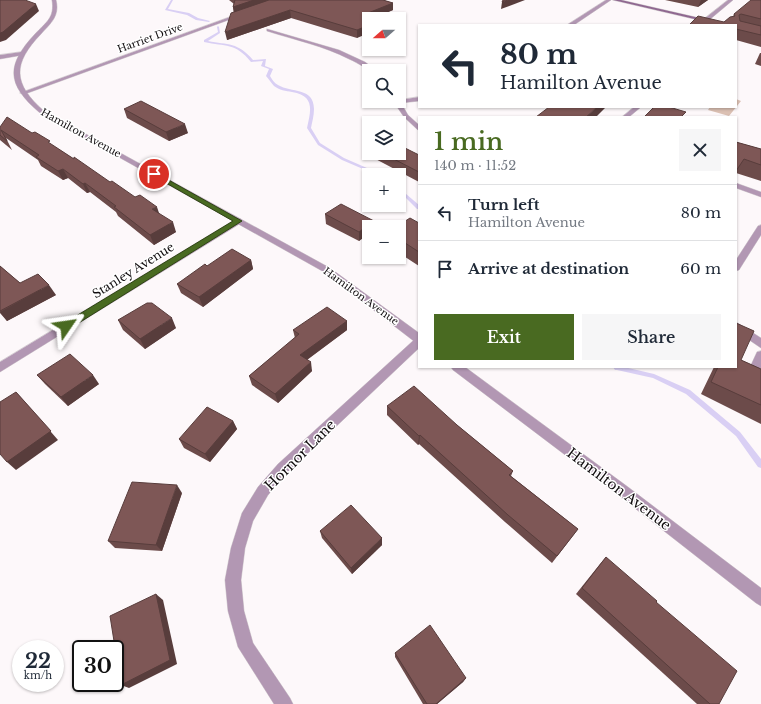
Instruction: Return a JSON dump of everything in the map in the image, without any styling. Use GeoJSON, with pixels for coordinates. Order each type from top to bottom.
{"type":"FeatureCollection","features":[{"type":"Feature","properties":{"kind":"main road"},"geometry":{"type":"LineString","coordinates":[[615,0],[723,24]]}},
{"type":"Feature","properties":{"kind":"street","name":"Hamilton Avenue"},"geometry":{"type":"LineString","coordinates":[[54,0],[56,7],[55,15],[21,54],[16,65],[16,76],[23,93],[30,103],[42,112],[327,270],[418,338]]}},
{"type":"Feature","properties":{"kind":"street"},"geometry":{"type":"LineString","coordinates":[[572,24],[609,0]]}},
{"type":"Feature","properties":{"kind":"street"},"geometry":{"type":"LineString","coordinates":[[706,20],[731,0]]}},
{"type":"Feature","properties":{"kind":"street","name":"Harriet Drive"},"geometry":{"type":"LineString","coordinates":[[23,93],[247,13]]}},
{"type":"Feature","properties":{"kind":"street"},"geometry":{"type":"LineString","coordinates":[[269,30],[343,54],[356,59],[364,64]]}},
{"type":"Feature","properties":{"kind":"street"},"geometry":{"type":"LineString","coordinates":[[0,56],[21,54]]}},
{"type":"Feature","properties":{"kind":"street"},"geometry":{"type":"LineString","coordinates":[[406,101],[418,99]]}},
{"type":"Feature","properties":{"kind":"street"},"geometry":{"type":"LineString","coordinates":[[401,108],[406,116],[418,128]]}},
{"type":"Feature","properties":{"kind":"street"},"geometry":{"type":"LineString","coordinates":[[626,116],[637,108]]}},
{"type":"Feature","properties":{"kind":"street"},"geometry":{"type":"LineString","coordinates":[[737,185],[761,195]]}},
{"type":"Feature","properties":{"kind":"street","name":"Stanley Avenue"},"geometry":{"type":"LineString","coordinates":[[0,368],[238,221]]}},
{"type":"Feature","properties":{"kind":"street"},"geometry":{"type":"LineString","coordinates":[[737,266],[761,228]]}},
{"type":"Feature","properties":{"kind":"street"},"geometry":{"type":"LineString","coordinates":[[737,327],[761,344]]}},
{"type":"Feature","properties":{"kind":"street","name":"Hornor Lane"},"geometry":{"type":"LineString","coordinates":[[284,704],[246,647],[236,610],[233,580],[238,548],[247,518],[263,491],[283,468],[418,343]]}},
{"type":"Feature","properties":{"kind":"street","name":"Hamilton Avenue"},"geometry":{"type":"LineString","coordinates":[[458,368],[623,491],[761,598]]}},
{"type":"Feature","properties":{"kind":"shaded area"},"geometry":{"type":"Polygon","coordinates":[[[737,99],[741,101],[737,106],[737,99]]]}},
{"type":"Feature","properties":{"kind":"shaded area"},"geometry":{"type":"Polygon","coordinates":[[[709,108],[735,108],[729,116],[708,110],[709,108]]]}},
{"type":"Feature","properties":{"kind":"building"},"geometry":{"type":"Polygon","coordinates":[[[0,0],[25,0],[36,4],[0,33],[0,0]]]}},
{"type":"Feature","properties":{"kind":"building"},"geometry":{"type":"Polygon","coordinates":[[[235,0],[254,0],[233,7],[235,0]]]}},
{"type":"Feature","properties":{"kind":"building"},"geometry":{"type":"Polygon","coordinates":[[[269,0],[383,0],[393,3],[370,12],[362,12],[362,28],[357,30],[290,10],[225,32],[231,13],[269,0]]]}},
{"type":"Feature","properties":{"kind":"building"},"geometry":{"type":"Polygon","coordinates":[[[751,0],[761,0],[761,19],[741,14],[739,15],[740,21],[761,26],[761,35],[737,29],[737,24],[690,24],[698,16],[724,22],[730,17],[735,16],[734,14],[751,0]]]}},
{"type":"Feature","properties":{"kind":"building"},"geometry":{"type":"Polygon","coordinates":[[[141,101],[185,124],[166,132],[124,109],[141,101]]]}},
{"type":"Feature","properties":{"kind":"building"},"geometry":{"type":"Polygon","coordinates":[[[548,108],[596,108],[587,116],[537,116],[548,108]]]}},
{"type":"Feature","properties":{"kind":"building"},"geometry":{"type":"Polygon","coordinates":[[[653,108],[672,108],[686,112],[682,116],[645,116],[653,108]]]}},
{"type":"Feature","properties":{"kind":"building"},"geometry":{"type":"Polygon","coordinates":[[[7,117],[32,133],[35,132],[50,141],[48,142],[74,159],[74,157],[110,182],[112,181],[135,197],[140,195],[157,207],[152,209],[173,222],[150,235],[114,207],[116,206],[85,183],[83,184],[63,169],[58,171],[36,157],[39,155],[1,130],[7,141],[0,135],[0,127],[7,117]]]}},
{"type":"Feature","properties":{"kind":"building"},"geometry":{"type":"Polygon","coordinates":[[[737,142],[761,149],[761,165],[744,159],[737,170],[737,142]]]}},
{"type":"Feature","properties":{"kind":"building"},"geometry":{"type":"Polygon","coordinates":[[[406,148],[418,154],[418,171],[396,160],[406,160],[406,148]]]}},
{"type":"Feature","properties":{"kind":"building"},"geometry":{"type":"Polygon","coordinates":[[[341,204],[372,220],[362,220],[362,230],[359,232],[325,214],[341,204]]]}},
{"type":"Feature","properties":{"kind":"building"},"geometry":{"type":"Polygon","coordinates":[[[410,218],[418,222],[418,251],[406,244],[406,221],[410,218]]]}},
{"type":"Feature","properties":{"kind":"building"},"geometry":{"type":"Polygon","coordinates":[[[232,249],[251,260],[199,297],[177,284],[205,264],[207,266],[232,249]]]}},
{"type":"Feature","properties":{"kind":"building"},"geometry":{"type":"Polygon","coordinates":[[[0,266],[20,283],[38,274],[49,285],[0,311],[0,266]]]}},
{"type":"Feature","properties":{"kind":"building"},"geometry":{"type":"Polygon","coordinates":[[[147,303],[152,303],[172,318],[140,339],[118,320],[147,303]]]}},
{"type":"Feature","properties":{"kind":"building"},"geometry":{"type":"Polygon","coordinates":[[[327,307],[347,321],[300,355],[311,362],[275,394],[249,376],[299,334],[293,330],[327,307]]]}},
{"type":"Feature","properties":{"kind":"building"},"geometry":{"type":"Polygon","coordinates":[[[737,323],[754,331],[741,360],[761,369],[761,405],[711,382],[718,368],[737,368],[737,323]]]}},
{"type":"Feature","properties":{"kind":"building"},"geometry":{"type":"Polygon","coordinates":[[[70,354],[93,375],[61,397],[37,375],[70,354]]]}},
{"type":"Feature","properties":{"kind":"building"},"geometry":{"type":"Polygon","coordinates":[[[414,386],[457,425],[513,471],[509,475],[578,529],[557,556],[508,515],[387,406],[414,386]]]}},
{"type":"Feature","properties":{"kind":"building"},"geometry":{"type":"Polygon","coordinates":[[[16,392],[51,431],[7,462],[0,454],[0,402],[16,392]]]}},
{"type":"Feature","properties":{"kind":"building"},"geometry":{"type":"Polygon","coordinates":[[[207,407],[233,421],[205,454],[179,439],[207,407]]]}},
{"type":"Feature","properties":{"kind":"building"},"geometry":{"type":"Polygon","coordinates":[[[132,482],[177,485],[156,545],[108,541],[132,482]]]}},
{"type":"Feature","properties":{"kind":"building"},"geometry":{"type":"Polygon","coordinates":[[[351,505],[382,538],[351,568],[320,531],[351,505]]]}},
{"type":"Feature","properties":{"kind":"building"},"geometry":{"type":"Polygon","coordinates":[[[606,557],[737,671],[719,704],[710,704],[582,588],[606,557]]]}},
{"type":"Feature","properties":{"kind":"building"},"geometry":{"type":"Polygon","coordinates":[[[156,594],[170,660],[124,683],[124,640],[114,640],[110,616],[156,594]]]}},
{"type":"Feature","properties":{"kind":"building"},"geometry":{"type":"Polygon","coordinates":[[[430,625],[466,678],[436,704],[427,704],[395,653],[430,625]]]}},
{"type":"Feature","properties":{"kind":"waterway"},"geometry":{"type":"LineString","coordinates":[[172,0],[166,9],[188,14],[197,19],[209,21]]}},
{"type":"Feature","properties":{"kind":"waterway"},"geometry":{"type":"LineString","coordinates":[[218,27],[219,32],[205,41],[237,47],[247,54],[252,61],[265,60],[263,66],[271,69],[268,76],[274,84],[283,89],[303,94],[310,100],[312,112],[309,128],[319,144],[343,159],[364,168]]}},
{"type":"Feature","properties":{"kind":"waterway"},"geometry":{"type":"LineString","coordinates":[[406,196],[418,207]]}},
{"type":"Feature","properties":{"kind":"waterway"},"geometry":{"type":"LineString","coordinates":[[617,368],[654,376],[688,392],[738,434],[761,465]]}},
{"type":"Feature","properties":{"kind":"route"},"geometry":{"type":"LineString","coordinates":[[66,326],[238,221],[154,174]]}}]}
